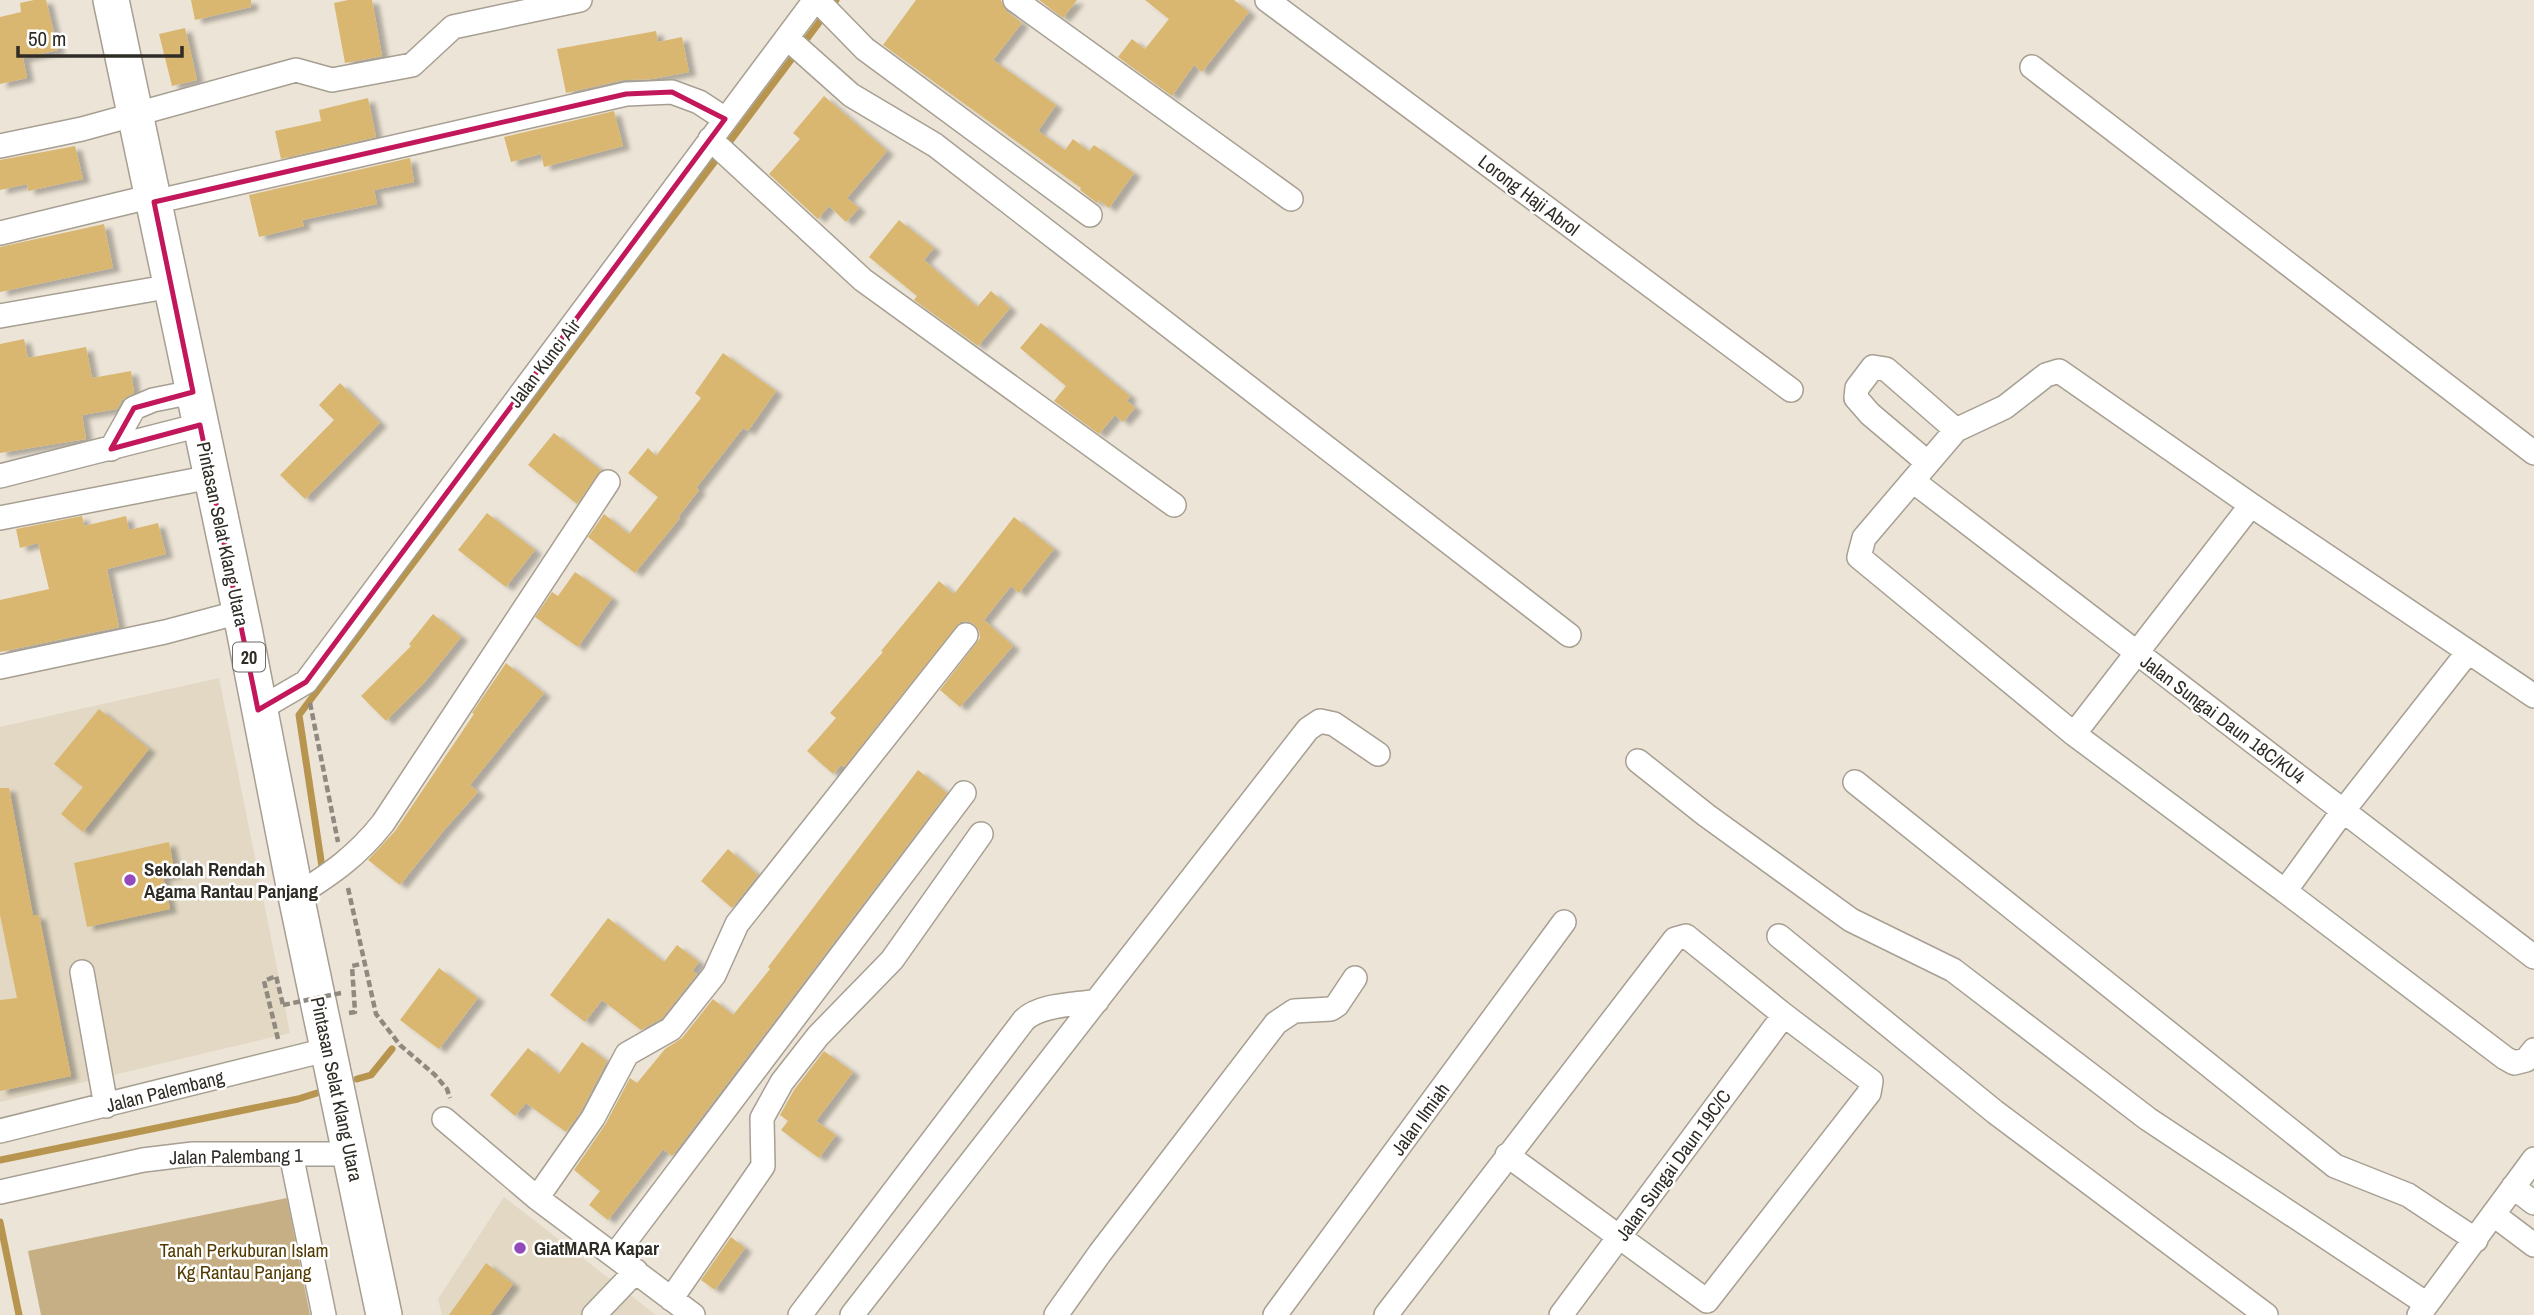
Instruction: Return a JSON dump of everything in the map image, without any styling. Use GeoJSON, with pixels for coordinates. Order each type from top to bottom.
{"type":"FeatureCollection","features":[{"type":"Feature","properties":{"kind":"highway","name":"Pintasan Selat Klang Utara"},"geometry":{"type":"LineString","coordinates":[[111,0],[384,1315]]}},
{"type":"Feature","properties":{"kind":"street"},"geometry":{"type":"LineString","coordinates":[[0,146],[136,115],[296,70],[332,80],[412,65],[453,27],[580,0]]}},
{"type":"Feature","properties":{"kind":"street"},"geometry":{"type":"LineString","coordinates":[[1015,0],[1292,199]]}},
{"type":"Feature","properties":{"kind":"street","name":"Lorong Haji Abrol"},"geometry":{"type":"LineString","coordinates":[[1267,0],[1791,390]]}},
{"type":"Feature","properties":{"kind":"street"},"geometry":{"type":"LineString","coordinates":[[822,5],[865,49],[1090,215]]}},
{"type":"Feature","properties":{"kind":"street","name":"Jalan Kunci Air"},"geometry":{"type":"LineString","coordinates":[[258,710],[306,682],[719,147],[725,119],[795,45],[822,5]]}},
{"type":"Feature","properties":{"kind":"street"},"geometry":{"type":"LineString","coordinates":[[795,45],[851,95],[935,145],[1569,635]]}},
{"type":"Feature","properties":{"kind":"street"},"geometry":{"type":"LineString","coordinates":[[2032,68],[2534,453]]}},
{"type":"Feature","properties":{"kind":"street"},"geometry":{"type":"LineString","coordinates":[[0,233],[91,210],[154,199],[626,94],[672,92],[699,102],[725,119]]}},
{"type":"Feature","properties":{"kind":"street"},"geometry":{"type":"LineString","coordinates":[[719,147],[863,280],[1174,505]]}},
{"type":"Feature","properties":{"kind":"street"},"geometry":{"type":"LineString","coordinates":[[0,316],[172,286]]}},
{"type":"Feature","properties":{"kind":"street"},"geometry":{"type":"LineString","coordinates":[[1928,463],[1870,414],[1856,398],[1857,388],[1873,367],[1886,369],[1956,430]]}},
{"type":"Feature","properties":{"kind":"street"},"geometry":{"type":"LineString","coordinates":[[2534,696],[2251,505],[2059,371],[2046,375],[2005,407],[1956,430],[1864,538],[1859,557],[2074,734],[2505,1058],[2514,1063],[2526,1060],[2534,1049]]}},
{"type":"Feature","properties":{"kind":"street"},"geometry":{"type":"LineString","coordinates":[[111,449],[134,408],[153,400],[193,392]]}},
{"type":"Feature","properties":{"kind":"street"},"geometry":{"type":"LineString","coordinates":[[0,476],[200,425]]}},
{"type":"Feature","properties":{"kind":"street"},"geometry":{"type":"LineString","coordinates":[[0,518],[211,477]]}},
{"type":"Feature","properties":{"kind":"street","name":"Jalan Sungai Daun 18C/KU4"},"geometry":{"type":"LineString","coordinates":[[1913,481],[2534,957]]}},
{"type":"Feature","properties":{"kind":"street"},"geometry":{"type":"LineString","coordinates":[[296,896],[343,866],[383,823],[608,482]]}},
{"type":"Feature","properties":{"kind":"street"},"geometry":{"type":"LineString","coordinates":[[2074,734],[2251,505]]}},
{"type":"Feature","properties":{"kind":"street"},"geometry":{"type":"LineString","coordinates":[[0,667],[240,612]]}},
{"type":"Feature","properties":{"kind":"street"},"geometry":{"type":"LineString","coordinates":[[537,1198],[593,1118],[627,1054],[671,1029],[714,975],[737,924],[966,635]]}},
{"type":"Feature","properties":{"kind":"street"},"geometry":{"type":"LineString","coordinates":[[2285,891],[2343,811],[2468,652]]}},
{"type":"Feature","properties":{"kind":"street"},"geometry":{"type":"LineString","coordinates":[[852,1315],[1308,729],[1320,721],[1334,724],[1378,754]]}},
{"type":"Feature","properties":{"kind":"street"},"geometry":{"type":"LineString","coordinates":[[1638,761],[1706,815],[1851,920],[1954,970],[2148,1119],[2423,1310],[2534,1159]]}},
{"type":"Feature","properties":{"kind":"street"},"geometry":{"type":"LineString","coordinates":[[1855,782],[2335,1166],[2408,1195],[2476,1240]]}},
{"type":"Feature","properties":{"kind":"street"},"geometry":{"type":"LineString","coordinates":[[615,1255],[964,793]]}},
{"type":"Feature","properties":{"kind":"street"},"geometry":{"type":"LineString","coordinates":[[671,1299],[763,1166],[762,1118],[782,1082],[818,1036],[892,960],[981,834]]}},
{"type":"Feature","properties":{"kind":"street","name":"Jalan Ilmiah"},"geometry":{"type":"LineString","coordinates":[[1275,1315],[1564,922]]}},
{"type":"Feature","properties":{"kind":"street"},"geometry":{"type":"LineString","coordinates":[[1386,1315],[1507,1155],[1675,939],[1681,935],[1686,936],[1871,1081],[1872,1088],[1702,1308],[1621,1236],[1507,1155]]}},
{"type":"Feature","properties":{"kind":"street"},"geometry":{"type":"LineString","coordinates":[[1779,936],[1995,1112],[2266,1315]]}},
{"type":"Feature","properties":{"kind":"street"},"geometry":{"type":"LineString","coordinates":[[82,972],[106,1106]]}},
{"type":"Feature","properties":{"kind":"street"},"geometry":{"type":"LineString","coordinates":[[1056,1315],[1276,1023],[1294,1012],[1331,1009],[1337,1005],[1355,978]]}},
{"type":"Feature","properties":{"kind":"street"},"geometry":{"type":"LineString","coordinates":[[800,1315],[1024,1020],[1039,1010],[1097,1001]]}},
{"type":"Feature","properties":{"kind":"street","name":"Jalan Sungai Daun 19C/C"},"geometry":{"type":"LineString","coordinates":[[1561,1315],[1784,1015]]}},
{"type":"Feature","properties":{"kind":"street","name":"Jalan Palembang"},"geometry":{"type":"LineString","coordinates":[[0,1132],[330,1049]]}},
{"type":"Feature","properties":{"kind":"street"},"geometry":{"type":"LineString","coordinates":[[444,1119],[537,1198],[693,1315]]}},
{"type":"Feature","properties":{"kind":"street","name":"Jalan Palembang 1"},"geometry":{"type":"LineString","coordinates":[[0,1192],[143,1160],[193,1154],[350,1154]]}},
{"type":"Feature","properties":{"kind":"street"},"geometry":{"type":"LineString","coordinates":[[290,1154],[324,1315]]}},
{"type":"Feature","properties":{"kind":"street"},"geometry":{"type":"LineString","coordinates":[[2513,1187],[2534,1203]]}},
{"type":"Feature","properties":{"kind":"street"},"geometry":{"type":"LineString","coordinates":[[2494,1214],[2534,1245]]}},
{"type":"Feature","properties":{"kind":"street"},"geometry":{"type":"LineString","coordinates":[[594,1315],[636,1271]]}},
{"type":"Feature","properties":{"kind":"path"},"geometry":{"type":"LineString","coordinates":[[312,711],[376,1014],[400,1045],[447,1089],[451,1097],[444,1119]]}},
{"type":"Feature","properties":{"kind":"path"},"geometry":{"type":"LineString","coordinates":[[274,1017],[264,981],[276,976],[283,1005],[341,993],[345,1014],[355,1012],[352,966],[365,963]]}},
{"type":"Feature","properties":{"kind":"highlighted area"},"geometry":{"type":"Polygon","coordinates":[[[672,92],[725,119],[306,682],[258,710],[200,425],[111,449],[134,408],[193,392],[154,202],[626,94],[672,92]]]}},
{"type":"Feature","properties":{"kind":"shaded area","name":"Sekolah Rendah Agama Rantau Panjang"},"geometry":{"type":"Polygon","coordinates":[[[219,678],[290,1033],[0,1102],[0,727],[219,678]]]}},
{"type":"Feature","properties":{"kind":"shaded area","name":"GiatMARA Kapar"},"geometry":{"type":"Polygon","coordinates":[[[504,1197],[656,1315],[442,1315],[438,1299],[504,1197]]]}},
{"type":"Feature","properties":{"kind":"green space","name":"Tanah Perkuburan Islam Kg Rantau Panjang"},"geometry":{"type":"Polygon","coordinates":[[[287,1198],[310,1315],[41,1315],[28,1251],[287,1198]]]}},
{"type":"Feature","properties":{"kind":"building"},"geometry":{"type":"Polygon","coordinates":[[[46,0],[58,50],[23,58],[27,78],[0,84],[0,17],[21,12],[20,3],[46,0]]]}},
{"type":"Feature","properties":{"kind":"building"},"geometry":{"type":"Polygon","coordinates":[[[191,0],[251,0],[251,7],[195,20],[191,0]]]}},
{"type":"Feature","properties":{"kind":"building"},"geometry":{"type":"Polygon","coordinates":[[[372,0],[382,56],[345,63],[334,3],[372,0]]]}},
{"type":"Feature","properties":{"kind":"building"},"geometry":{"type":"Polygon","coordinates":[[[916,0],[1001,0],[1006,11],[1022,23],[993,60],[1056,105],[1038,131],[1065,150],[1073,139],[1089,151],[1094,145],[1134,173],[1109,208],[1099,200],[1097,203],[1080,190],[1081,188],[883,45],[916,0]]]}},
{"type":"Feature","properties":{"kind":"building"},"geometry":{"type":"Polygon","coordinates":[[[1039,0],[1077,0],[1063,18],[1039,0]]]}},
{"type":"Feature","properties":{"kind":"building"},"geometry":{"type":"Polygon","coordinates":[[[1145,0],[1234,0],[1249,12],[1202,72],[1194,65],[1172,96],[1118,57],[1132,39],[1145,49],[1169,19],[1145,0]]]}},
{"type":"Feature","properties":{"kind":"building"},"geometry":{"type":"Polygon","coordinates":[[[185,28],[197,80],[172,86],[159,34],[185,28]]]}},
{"type":"Feature","properties":{"kind":"building"},"geometry":{"type":"Polygon","coordinates":[[[656,31],[658,42],[682,37],[689,72],[652,79],[623,80],[566,93],[557,49],[656,31]]]}},
{"type":"Feature","properties":{"kind":"building"},"geometry":{"type":"Polygon","coordinates":[[[824,96],[887,151],[847,198],[859,208],[846,222],[829,206],[818,219],[769,174],[800,139],[793,133],[824,96]]]}},
{"type":"Feature","properties":{"kind":"building"},"geometry":{"type":"Polygon","coordinates":[[[368,98],[376,137],[281,159],[275,131],[321,121],[319,110],[368,98]]]}},
{"type":"Feature","properties":{"kind":"building"},"geometry":{"type":"Polygon","coordinates":[[[614,111],[623,146],[544,167],[541,154],[511,162],[504,137],[614,111]]]}},
{"type":"Feature","properties":{"kind":"building"},"geometry":{"type":"Polygon","coordinates":[[[75,146],[83,179],[28,191],[27,184],[0,190],[0,160],[75,146]]]}},
{"type":"Feature","properties":{"kind":"building"},"geometry":{"type":"Polygon","coordinates":[[[410,158],[414,182],[374,190],[377,204],[302,220],[304,226],[259,237],[249,195],[410,158]]]}},
{"type":"Feature","properties":{"kind":"building"},"geometry":{"type":"Polygon","coordinates":[[[899,220],[934,248],[924,260],[977,307],[991,291],[1010,308],[978,346],[914,300],[917,296],[869,257],[899,220]]]}},
{"type":"Feature","properties":{"kind":"building"},"geometry":{"type":"Polygon","coordinates":[[[104,224],[113,268],[0,292],[0,247],[104,224]]]}},
{"type":"Feature","properties":{"kind":"building"},"geometry":{"type":"Polygon","coordinates":[[[1041,323],[1130,396],[1127,401],[1135,408],[1123,422],[1115,415],[1099,434],[1054,401],[1066,386],[1020,348],[1041,323]]]}},
{"type":"Feature","properties":{"kind":"building"},"geometry":{"type":"Polygon","coordinates":[[[24,339],[28,358],[86,347],[92,378],[131,371],[134,393],[122,400],[117,409],[82,415],[86,439],[0,453],[0,344],[24,339]]]}},
{"type":"Feature","properties":{"kind":"building"},"geometry":{"type":"Polygon","coordinates":[[[723,353],[776,391],[748,431],[743,428],[696,488],[699,490],[678,517],[680,518],[635,573],[588,537],[604,514],[629,534],[658,497],[628,473],[648,448],[656,456],[701,398],[695,393],[723,353]]]}},
{"type":"Feature","properties":{"kind":"building"},"geometry":{"type":"Polygon","coordinates":[[[340,383],[380,423],[305,499],[280,475],[334,420],[319,405],[340,383]]]}},
{"type":"Feature","properties":{"kind":"building"},"geometry":{"type":"Polygon","coordinates":[[[554,433],[601,470],[577,504],[528,465],[554,433]]]}},
{"type":"Feature","properties":{"kind":"building"},"geometry":{"type":"Polygon","coordinates":[[[487,513],[535,550],[506,587],[458,550],[487,513]]]}},
{"type":"Feature","properties":{"kind":"building"},"geometry":{"type":"Polygon","coordinates":[[[82,516],[84,526],[126,516],[129,530],[158,523],[166,554],[107,569],[119,627],[0,652],[0,600],[49,589],[38,543],[20,548],[16,529],[82,516]]]}},
{"type":"Feature","properties":{"kind":"building"},"geometry":{"type":"Polygon","coordinates":[[[1014,517],[1054,549],[1019,593],[1011,586],[984,620],[1013,646],[960,707],[940,690],[980,638],[975,625],[969,621],[960,622],[844,767],[841,765],[833,774],[807,751],[836,718],[830,713],[939,581],[954,594],[1014,517]]]}},
{"type":"Feature","properties":{"kind":"building"},"geometry":{"type":"Polygon","coordinates":[[[575,572],[612,598],[578,647],[535,617],[552,592],[558,596],[575,572]]]}},
{"type":"Feature","properties":{"kind":"building"},"geometry":{"type":"Polygon","coordinates":[[[433,614],[461,637],[424,683],[386,721],[361,696],[411,646],[409,644],[433,614]]]}},
{"type":"Feature","properties":{"kind":"building"},"geometry":{"type":"Polygon","coordinates":[[[506,663],[544,693],[470,785],[478,792],[400,885],[368,860],[395,831],[506,663]]]}},
{"type":"Feature","properties":{"kind":"building"},"geometry":{"type":"Polygon","coordinates":[[[99,709],[149,749],[83,832],[61,814],[83,787],[54,764],[99,709]]]}},
{"type":"Feature","properties":{"kind":"building"},"geometry":{"type":"Polygon","coordinates":[[[918,770],[947,793],[672,1156],[663,1149],[608,1220],[589,1205],[600,1191],[574,1170],[605,1125],[630,1078],[637,1083],[665,1049],[682,1038],[713,999],[733,1015],[918,770]]]}},
{"type":"Feature","properties":{"kind":"building"},"geometry":{"type":"Polygon","coordinates":[[[0,788],[9,788],[33,916],[39,915],[71,1076],[0,1091],[0,1000],[17,998],[0,915],[0,788]]]}},
{"type":"Feature","properties":{"kind":"building"},"geometry":{"type":"Polygon","coordinates":[[[169,842],[175,874],[163,877],[170,909],[87,927],[74,863],[169,842]]]}},
{"type":"Feature","properties":{"kind":"building"},"geometry":{"type":"Polygon","coordinates":[[[728,849],[758,875],[732,908],[701,881],[728,849]]]}},
{"type":"Feature","properties":{"kind":"building"},"geometry":{"type":"Polygon","coordinates":[[[608,918],[664,962],[677,945],[699,962],[692,971],[697,974],[662,1018],[641,1030],[602,1000],[585,1022],[550,995],[608,918]]]}},
{"type":"Feature","properties":{"kind":"building"},"geometry":{"type":"Polygon","coordinates":[[[439,968],[478,998],[439,1049],[400,1020],[439,968]]]}},
{"type":"Feature","properties":{"kind":"building"},"geometry":{"type":"Polygon","coordinates":[[[582,1042],[607,1061],[581,1111],[566,1132],[526,1103],[515,1116],[490,1095],[528,1048],[559,1074],[582,1042]]]}},
{"type":"Feature","properties":{"kind":"building"},"geometry":{"type":"Polygon","coordinates":[[[824,1051],[853,1072],[816,1121],[836,1135],[819,1158],[781,1130],[788,1121],[780,1115],[794,1090],[824,1051]]]}},
{"type":"Feature","properties":{"kind":"building"},"geometry":{"type":"Polygon","coordinates":[[[731,1237],[745,1248],[715,1290],[701,1280],[731,1237]]]}},
{"type":"Feature","properties":{"kind":"building"},"geometry":{"type":"Polygon","coordinates":[[[486,1263],[513,1284],[490,1315],[449,1315],[486,1263]]]}},
{"type":"Feature","properties":{"kind":"waterway"},"geometry":{"type":"LineString","coordinates":[[322,867],[299,715],[836,0]]}},
{"type":"Feature","properties":{"kind":"waterway"},"geometry":{"type":"LineString","coordinates":[[357,1079],[371,1075],[392,1049]]}},
{"type":"Feature","properties":{"kind":"waterway"},"geometry":{"type":"LineString","coordinates":[[0,1160],[317,1093]]}},
{"type":"Feature","properties":{"kind":"waterway"},"geometry":{"type":"LineString","coordinates":[[0,1222],[19,1315]]}},
{"type":"Feature","properties":{"kind":"place","name":"Sekolah Rendah Agama Rantau Panjang"},"geometry":{"type":"Point","coordinates":[130,880]}},
{"type":"Feature","properties":{"kind":"place","name":"GiatMARA Kapar"},"geometry":{"type":"Point","coordinates":[520,1248]}}]}
